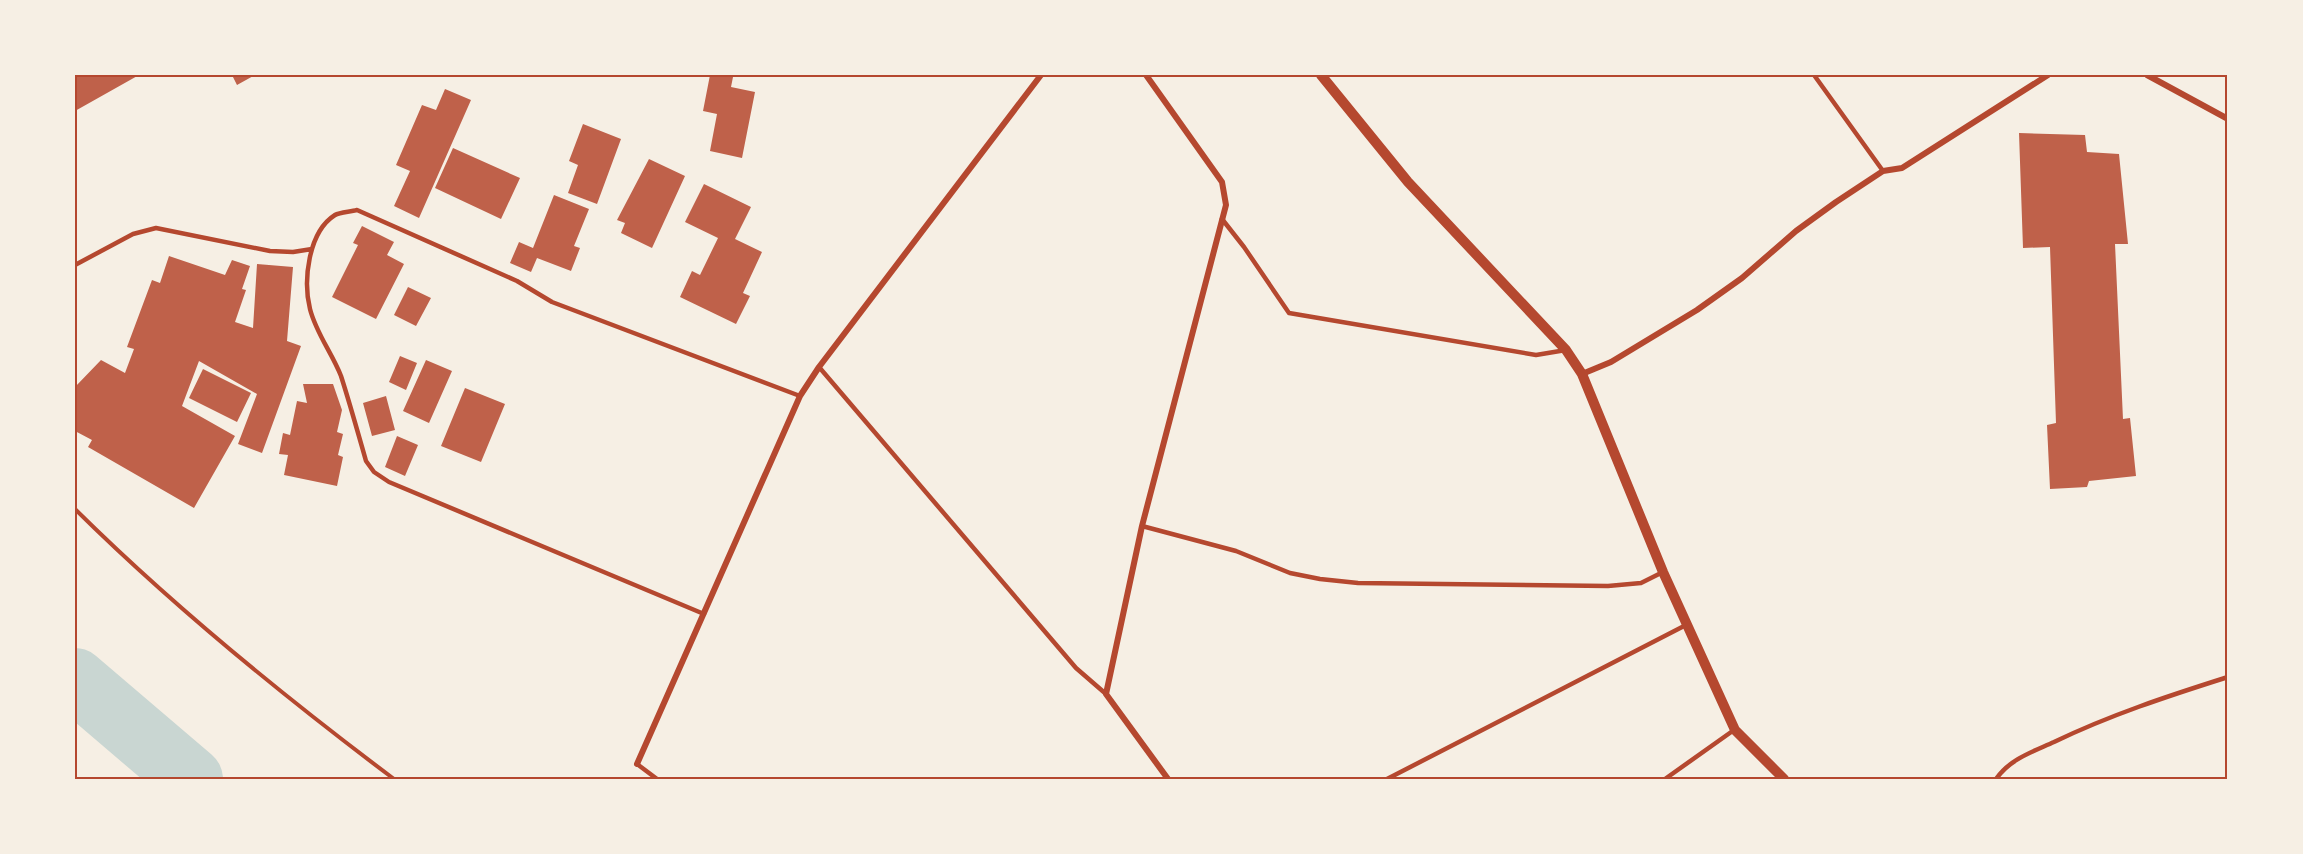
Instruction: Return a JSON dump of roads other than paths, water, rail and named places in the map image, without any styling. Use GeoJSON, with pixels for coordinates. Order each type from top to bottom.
{"type":"FeatureCollection","features":[{"type":"Feature","properties":{"kind":"street"},"geometry":{"type":"LineString","coordinates":[[637,764],[801,396],[819,367],[1041,75]]}},
{"type":"Feature","properties":{"kind":"street"},"geometry":{"type":"LineString","coordinates":[[1146,75],[1222,182],[1226,205],[1142,526],[1106,694],[1168,779]]}},
{"type":"Feature","properties":{"kind":"street"},"geometry":{"type":"LineString","coordinates":[[1321,75],[1408,182],[1566,350],[1582,374],[1663,572],[1735,730],[1784,779]]}},
{"type":"Feature","properties":{"kind":"street"},"geometry":{"type":"LineString","coordinates":[[1582,374],[1620,357],[1697,310],[1742,278],[1796,231],[1883,171],[1902,168],[2048,75]]}},
{"type":"Feature","properties":{"kind":"street"},"geometry":{"type":"LineString","coordinates":[[2147,75],[2228,119]]}},
{"type":"Feature","properties":{"kind":"lane"},"geometry":{"type":"LineString","coordinates":[[1814,75],[1883,171]]}},
{"type":"Feature","properties":{"kind":"lane"},"geometry":{"type":"LineString","coordinates":[[704,614],[400,486],[374,472],[366,461],[340,375],[323,342],[310,309],[308,267],[312,249],[322,228],[335,214],[357,210],[517,281],[552,302],[801,396]]}},
{"type":"Feature","properties":{"kind":"lane"},"geometry":{"type":"LineString","coordinates":[[1222,218],[1289,313],[1536,355],[1566,350]]}},
{"type":"Feature","properties":{"kind":"lane"},"geometry":{"type":"LineString","coordinates":[[75,265],[133,234],[156,228],[270,251],[293,252],[312,249]]}},
{"type":"Feature","properties":{"kind":"lane"},"geometry":{"type":"LineString","coordinates":[[819,367],[1076,668],[1106,694]]}},
{"type":"Feature","properties":{"kind":"lane"},"geometry":{"type":"LineString","coordinates":[[1142,526],[1236,551],[1290,573],[1358,583],[1608,586],[1641,583],[1663,572]]}},
{"type":"Feature","properties":{"kind":"lane"},"geometry":{"type":"LineString","coordinates":[[1387,779],[1687,624]]}},
{"type":"Feature","properties":{"kind":"lane"},"geometry":{"type":"LineString","coordinates":[[1996,779],[2014,760],[2092,723],[2228,677]]}},
{"type":"Feature","properties":{"kind":"lane"},"geometry":{"type":"LineString","coordinates":[[1665,779],[1735,730]]}},
{"type":"Feature","properties":{"kind":"lane"},"geometry":{"type":"LineString","coordinates":[[637,764],[657,779]]}},
{"type":"Feature","properties":{"kind":"waterway"},"geometry":{"type":"LineString","coordinates":[[75,680],[191,779]]}}]}
